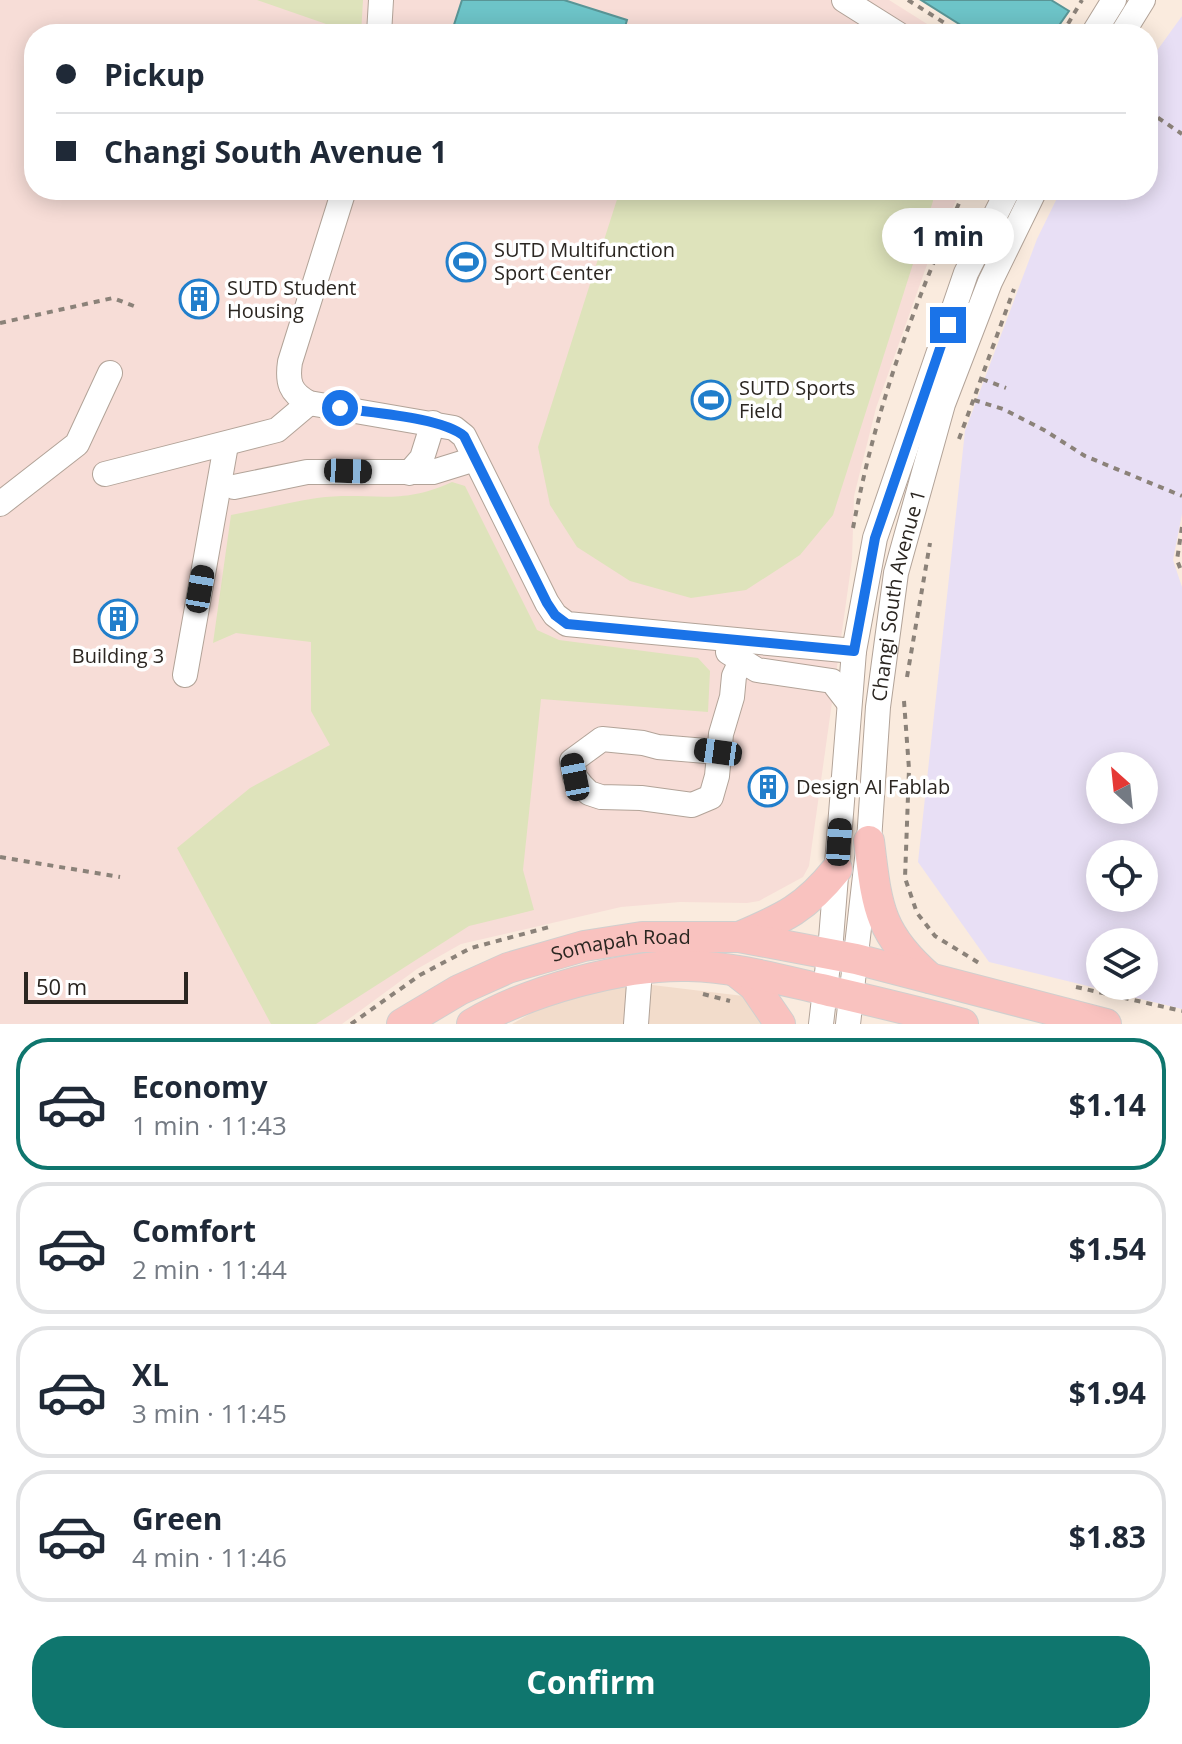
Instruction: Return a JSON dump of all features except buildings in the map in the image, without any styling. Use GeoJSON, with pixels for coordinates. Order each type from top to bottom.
{"type":"FeatureCollection","features":[{"type":"Feature","properties":{"kind":"main road"},"geometry":{"type":"LineString","coordinates":[[869,841],[882,920],[907,958],[931,980]]}},
{"type":"Feature","properties":{"kind":"main road"},"geometry":{"type":"LineString","coordinates":[[739,937],[797,910],[817,894],[837,869]]}},
{"type":"Feature","properties":{"kind":"main road","name":"Somapah Road"},"geometry":{"type":"LineString","coordinates":[[402,1024],[459,990],[508,968],[584,946],[642,937],[739,937],[842,956],[1106,1024]]}},
{"type":"Feature","properties":{"kind":"main road","name":"Somapah Road"},"geometry":{"type":"LineString","coordinates":[[472,1024],[531,996],[594,978],[686,966],[732,969],[842,1003],[963,1024]]}},
{"type":"Feature","properties":{"kind":"main road"},"geometry":{"type":"LineString","coordinates":[[732,969],[754,986],[780,1024]]}},
{"type":"Feature","properties":{"kind":"street"},"geometry":{"type":"LineString","coordinates":[[380,24],[381,0]]}},
{"type":"Feature","properties":{"kind":"street"},"geometry":{"type":"LineString","coordinates":[[844,0],[882,24]]}},
{"type":"Feature","properties":{"kind":"street"},"geometry":{"type":"LineString","coordinates":[[1099,24],[1114,0]]}},
{"type":"Feature","properties":{"kind":"street"},"geometry":{"type":"LineString","coordinates":[[1128,24],[1143,0]]}},
{"type":"Feature","properties":{"kind":"street"},"geometry":{"type":"LineString","coordinates":[[341,200],[290,362],[287,379],[292,392],[309,403],[433,423],[454,428],[464,436],[555,615],[567,624],[854,651]]}},
{"type":"Feature","properties":{"kind":"street","name":"Changi South Avenue 1"},"geometry":{"type":"LineString","coordinates":[[821,1024],[842,1003],[837,869],[854,651],[875,538],[966,273],[1003,200]]}},
{"type":"Feature","properties":{"kind":"street","name":"Changi South Avenue 1"},"geometry":{"type":"LineString","coordinates":[[842,956],[869,841],[878,707],[896,573],[947,392],[990,282],[1030,200]]}},
{"type":"Feature","properties":{"kind":"street"},"geometry":{"type":"LineString","coordinates":[[0,504],[77,444],[110,373]]}},
{"type":"Feature","properties":{"kind":"street"},"geometry":{"type":"LineString","coordinates":[[105,474],[277,430],[309,403]]}},
{"type":"Feature","properties":{"kind":"street"},"geometry":{"type":"LineString","coordinates":[[409,473],[422,458],[433,423]]}},
{"type":"Feature","properties":{"kind":"street"},"geometry":{"type":"LineString","coordinates":[[185,675],[226,445]]}},
{"type":"Feature","properties":{"kind":"street"},"geometry":{"type":"LineString","coordinates":[[234,487],[307,472],[433,472],[475,459]]}},
{"type":"Feature","properties":{"kind":"street"},"geometry":{"type":"LineString","coordinates":[[699,636],[757,670],[832,681],[849,703]]}},
{"type":"Feature","properties":{"kind":"street"},"geometry":{"type":"LineString","coordinates":[[718,752],[602,739],[572,761],[575,777],[589,793],[601,797],[641,798],[692,805],[711,797],[734,676],[741,661]]}},
{"type":"Feature","properties":{"kind":"street"},"geometry":{"type":"LineString","coordinates":[[636,1024],[640,970]]}},
{"type":"Feature","properties":{"kind":"path"},"geometry":{"type":"LineString","coordinates":[[908,0],[946,24]]}},
{"type":"Feature","properties":{"kind":"path"},"geometry":{"type":"LineString","coordinates":[[1068,24],[1082,0]]}},
{"type":"Feature","properties":{"kind":"path"},"geometry":{"type":"LineString","coordinates":[[1158,118],[1182,134]]}},
{"type":"Feature","properties":{"kind":"path"},"geometry":{"type":"LineString","coordinates":[[954,450],[1018,279]]}},
{"type":"Feature","properties":{"kind":"path"},"geometry":{"type":"LineString","coordinates":[[0,323],[113,298],[139,308]]}},
{"type":"Feature","properties":{"kind":"path"},"geometry":{"type":"LineString","coordinates":[[982,379],[1006,388]]}},
{"type":"Feature","properties":{"kind":"path"},"geometry":{"type":"LineString","coordinates":[[947,392],[1003,409],[1085,456],[1182,496]]}},
{"type":"Feature","properties":{"kind":"path"},"geometry":{"type":"LineString","coordinates":[[1182,527],[1177,560],[1182,573]]}},
{"type":"Feature","properties":{"kind":"path"},"geometry":{"type":"LineString","coordinates":[[906,684],[931,538]]}},
{"type":"Feature","properties":{"kind":"path"},"geometry":{"type":"LineString","coordinates":[[904,699],[909,769],[905,878],[917,913],[935,936],[985,967]]}},
{"type":"Feature","properties":{"kind":"path"},"geometry":{"type":"LineString","coordinates":[[0,857],[120,877]]}},
{"type":"Feature","properties":{"kind":"path"},"geometry":{"type":"LineString","coordinates":[[1076,987],[1182,1011]]}},
{"type":"Feature","properties":{"kind":"shaded area"},"geometry":{"type":"Polygon","coordinates":[[[0,0],[889,0],[927,24],[24,24],[24,200],[956,200],[929,259],[876,408],[854,496],[852,560],[809,866],[803,877],[759,901],[680,902],[621,907],[461,944],[417,969],[342,1024],[0,1024],[0,0]]]}},
{"type":"Feature","properties":{"kind":"shaded area"},"geometry":{"type":"Polygon","coordinates":[[[1182,16],[1182,514],[1173,560],[1182,587],[1182,1009],[1145,1000],[1158,1000],[1158,928],[1086,928],[1086,986],[989,962],[918,862],[965,431],[1037,239],[1056,200],[1158,200],[1158,49],[1182,16]]]}},
{"type":"Feature","properties":{"kind":"shaded area"},"geometry":{"type":"Polygon","coordinates":[[[594,978],[760,998],[766,1024],[512,1024],[594,978]]]}},
{"type":"Feature","properties":{"kind":"green space"},"geometry":{"type":"Polygon","coordinates":[[[257,0],[363,0],[362,24],[326,24],[257,0]]]}},
{"type":"Feature","properties":{"kind":"green space","name":"SUTD Sports Field"},"geometry":{"type":"Polygon","coordinates":[[[617,200],[933,200],[833,515],[800,555],[746,590],[691,598],[630,581],[577,547],[550,505],[538,447],[617,200]]]}},
{"type":"Feature","properties":{"kind":"green space"},"geometry":{"type":"Polygon","coordinates":[[[452,482],[465,486],[537,630],[559,640],[698,658],[710,671],[708,712],[541,699],[523,870],[534,910],[469,926],[316,1024],[271,1024],[177,848],[250,788],[330,745],[311,711],[311,642],[236,633],[213,643],[231,515],[317,498],[416,494],[452,482]]]}},
{"type":"Feature","properties":{"kind":"water"},"geometry":{"type":"Polygon","coordinates":[[[462,0],[564,0],[627,20],[626,24],[454,24],[462,0]]]}},
{"type":"Feature","properties":{"kind":"water"},"geometry":{"type":"Polygon","coordinates":[[[921,0],[1051,0],[1069,11],[1060,24],[959,24],[921,0]]]}},
{"type":"Feature","properties":{"kind":"place","name":"SUTD Multifunction Sport Center"},"geometry":{"type":"Point","coordinates":[466,262]}},
{"type":"Feature","properties":{"kind":"place","name":"SUTD Student Housing"},"geometry":{"type":"Point","coordinates":[199,299]}},
{"type":"Feature","properties":{"kind":"place","name":"SUTD Sports Field"},"geometry":{"type":"Point","coordinates":[711,400]}},
{"type":"Feature","properties":{"kind":"place","name":"Building 3"},"geometry":{"type":"Point","coordinates":[118,619]}},
{"type":"Feature","properties":{"kind":"place","name":"Design AI Fablab"},"geometry":{"type":"Point","coordinates":[768,787]}},
{"type":"Feature","properties":{"kind":"route"},"geometry":{"type":"LineString","coordinates":[[340,408],[433,423],[454,428],[464,436],[547,603],[555,615],[567,624],[854,651],[875,538],[948,325]]}}]}
